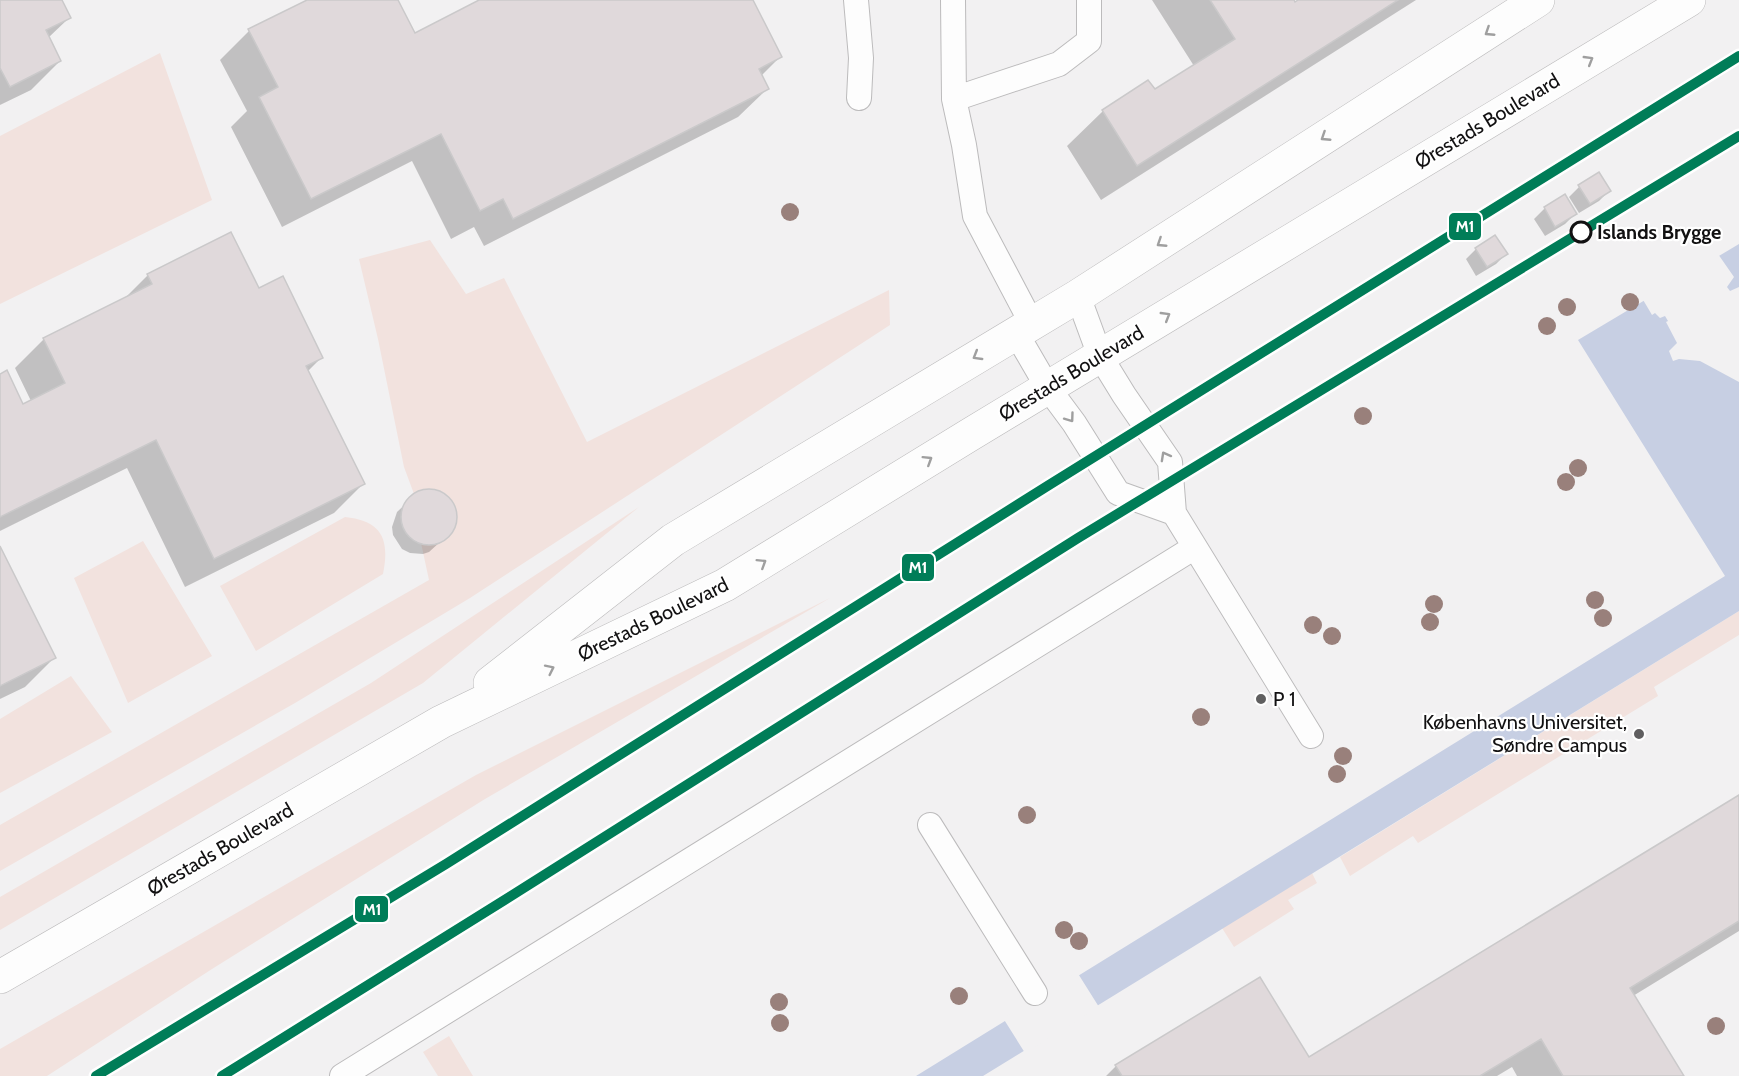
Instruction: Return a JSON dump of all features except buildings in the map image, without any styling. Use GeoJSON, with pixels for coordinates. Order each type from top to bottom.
{"type":"FeatureCollection","features":[{"type":"Feature","properties":{"kind":"street","name":"Ørestads Boulevard"},"geometry":{"type":"LineString","coordinates":[[441,722],[673,540],[1078,296],[1538,0]]}},
{"type":"Feature","properties":{"kind":"street","name":"Ørestads Boulevard"},"geometry":{"type":"LineString","coordinates":[[0,977],[441,722],[725,585],[1689,0]]}},
{"type":"Feature","properties":{"kind":"lane"},"geometry":{"type":"LineString","coordinates":[[856,0],[861,58],[858,98]]}},
{"type":"Feature","properties":{"kind":"lane"},"geometry":{"type":"LineString","coordinates":[[953,0],[954,99],[975,216],[1048,388],[1074,423],[1118,493],[1174,513]]}},
{"type":"Feature","properties":{"kind":"lane"},"geometry":{"type":"LineString","coordinates":[[954,99],[1059,64],[1089,41],[1089,0]]}},
{"type":"Feature","properties":{"kind":"lane"},"geometry":{"type":"LineString","coordinates":[[1078,296],[1100,356],[1170,462],[1174,513],[1311,736]]}},
{"type":"Feature","properties":{"kind":"lane"},"geometry":{"type":"LineString","coordinates":[[342,1076],[1195,547]]}},
{"type":"Feature","properties":{"kind":"lane"},"geometry":{"type":"LineString","coordinates":[[930,825],[1035,993]]}},
{"type":"Feature","properties":{"kind":"shaded area"},"geometry":{"type":"Polygon","coordinates":[[[160,53],[212,200],[0,304],[0,136],[160,53]]]}},
{"type":"Feature","properties":{"kind":"shaded area"},"geometry":{"type":"Polygon","coordinates":[[[430,240],[466,294],[504,278],[587,442],[889,290],[890,325],[470,598],[295,703],[0,871],[0,825],[429,580],[421,543],[438,543],[450,536],[455,525],[456,513],[452,501],[443,493],[431,489],[414,494],[404,467],[359,259],[430,240]]]}},
{"type":"Feature","properties":{"kind":"shaded area"},"geometry":{"type":"Polygon","coordinates":[[[639,507],[423,683],[0,930],[0,897],[371,683],[639,507]]]}},
{"type":"Feature","properties":{"kind":"shaded area"},"geometry":{"type":"Polygon","coordinates":[[[345,517],[368,523],[380,534],[385,551],[383,574],[256,651],[220,586],[345,517]]]}},
{"type":"Feature","properties":{"kind":"shaded area"},"geometry":{"type":"Polygon","coordinates":[[[143,541],[212,656],[128,703],[74,578],[143,541]]]}},
{"type":"Feature","properties":{"kind":"shaded area"},"geometry":{"type":"Polygon","coordinates":[[[830,598],[485,799],[212,969],[47,1076],[0,1076],[0,1049],[476,775],[830,598]]]}},
{"type":"Feature","properties":{"kind":"shaded area"},"geometry":{"type":"Polygon","coordinates":[[[1739,611],[1739,635],[1654,687],[1658,696],[1418,843],[1413,836],[1350,876],[1340,857],[1739,611]]]}},
{"type":"Feature","properties":{"kind":"shaded area"},"geometry":{"type":"Polygon","coordinates":[[[71,676],[112,732],[0,793],[0,719],[71,676]]]}},
{"type":"Feature","properties":{"kind":"shaded area"},"geometry":{"type":"Polygon","coordinates":[[[1312,873],[1317,883],[1288,900],[1294,909],[1234,947],[1222,928],[1312,873]]]}},
{"type":"Feature","properties":{"kind":"shaded area"},"geometry":{"type":"Polygon","coordinates":[[[449,1036],[473,1076],[438,1076],[423,1052],[449,1036]]]}},
{"type":"Feature","properties":{"kind":"water"},"geometry":{"type":"Polygon","coordinates":[[[1739,244],[1739,611],[983,1076],[916,1076],[1725,576],[1578,340],[1739,244]]]}},
{"type":"Feature","properties":{"kind":"pier"},"geometry":{"type":"Polygon","coordinates":[[[1718,254],[1734,277],[1727,287],[1730,291],[1739,287],[1739,382],[1700,361],[1679,359],[1673,361],[1669,351],[1677,343],[1666,322],[1668,321],[1665,316],[1660,318],[1655,313],[1652,315],[1642,298],[1718,254]]]}},
{"type":"Feature","properties":{"kind":"pier"},"geometry":{"type":"Polygon","coordinates":[[[1077,972],[1099,1007],[1025,1053],[1003,1018],[1077,972]]]}},
{"type":"Feature","properties":{"kind":"transit line","name":"M1"},"geometry":{"type":"LineString","coordinates":[[96,1076],[446,864],[1049,485],[1739,56]]}},
{"type":"Feature","properties":{"kind":"transit line","name":"M1"},"geometry":{"type":"LineString","coordinates":[[222,1076],[1078,538],[1739,136]]}},
{"type":"Feature","properties":{"kind":"place","name":"Islands Brygge"},"geometry":{"type":"Point","coordinates":[1581,232]}},
{"type":"Feature","properties":{"kind":"place","name":"P 1"},"geometry":{"type":"Point","coordinates":[1261,699]}},
{"type":"Feature","properties":{"kind":"place","name":"Københavns Universitet, Søndre Campus"},"geometry":{"type":"Point","coordinates":[1639,734]}}]}
